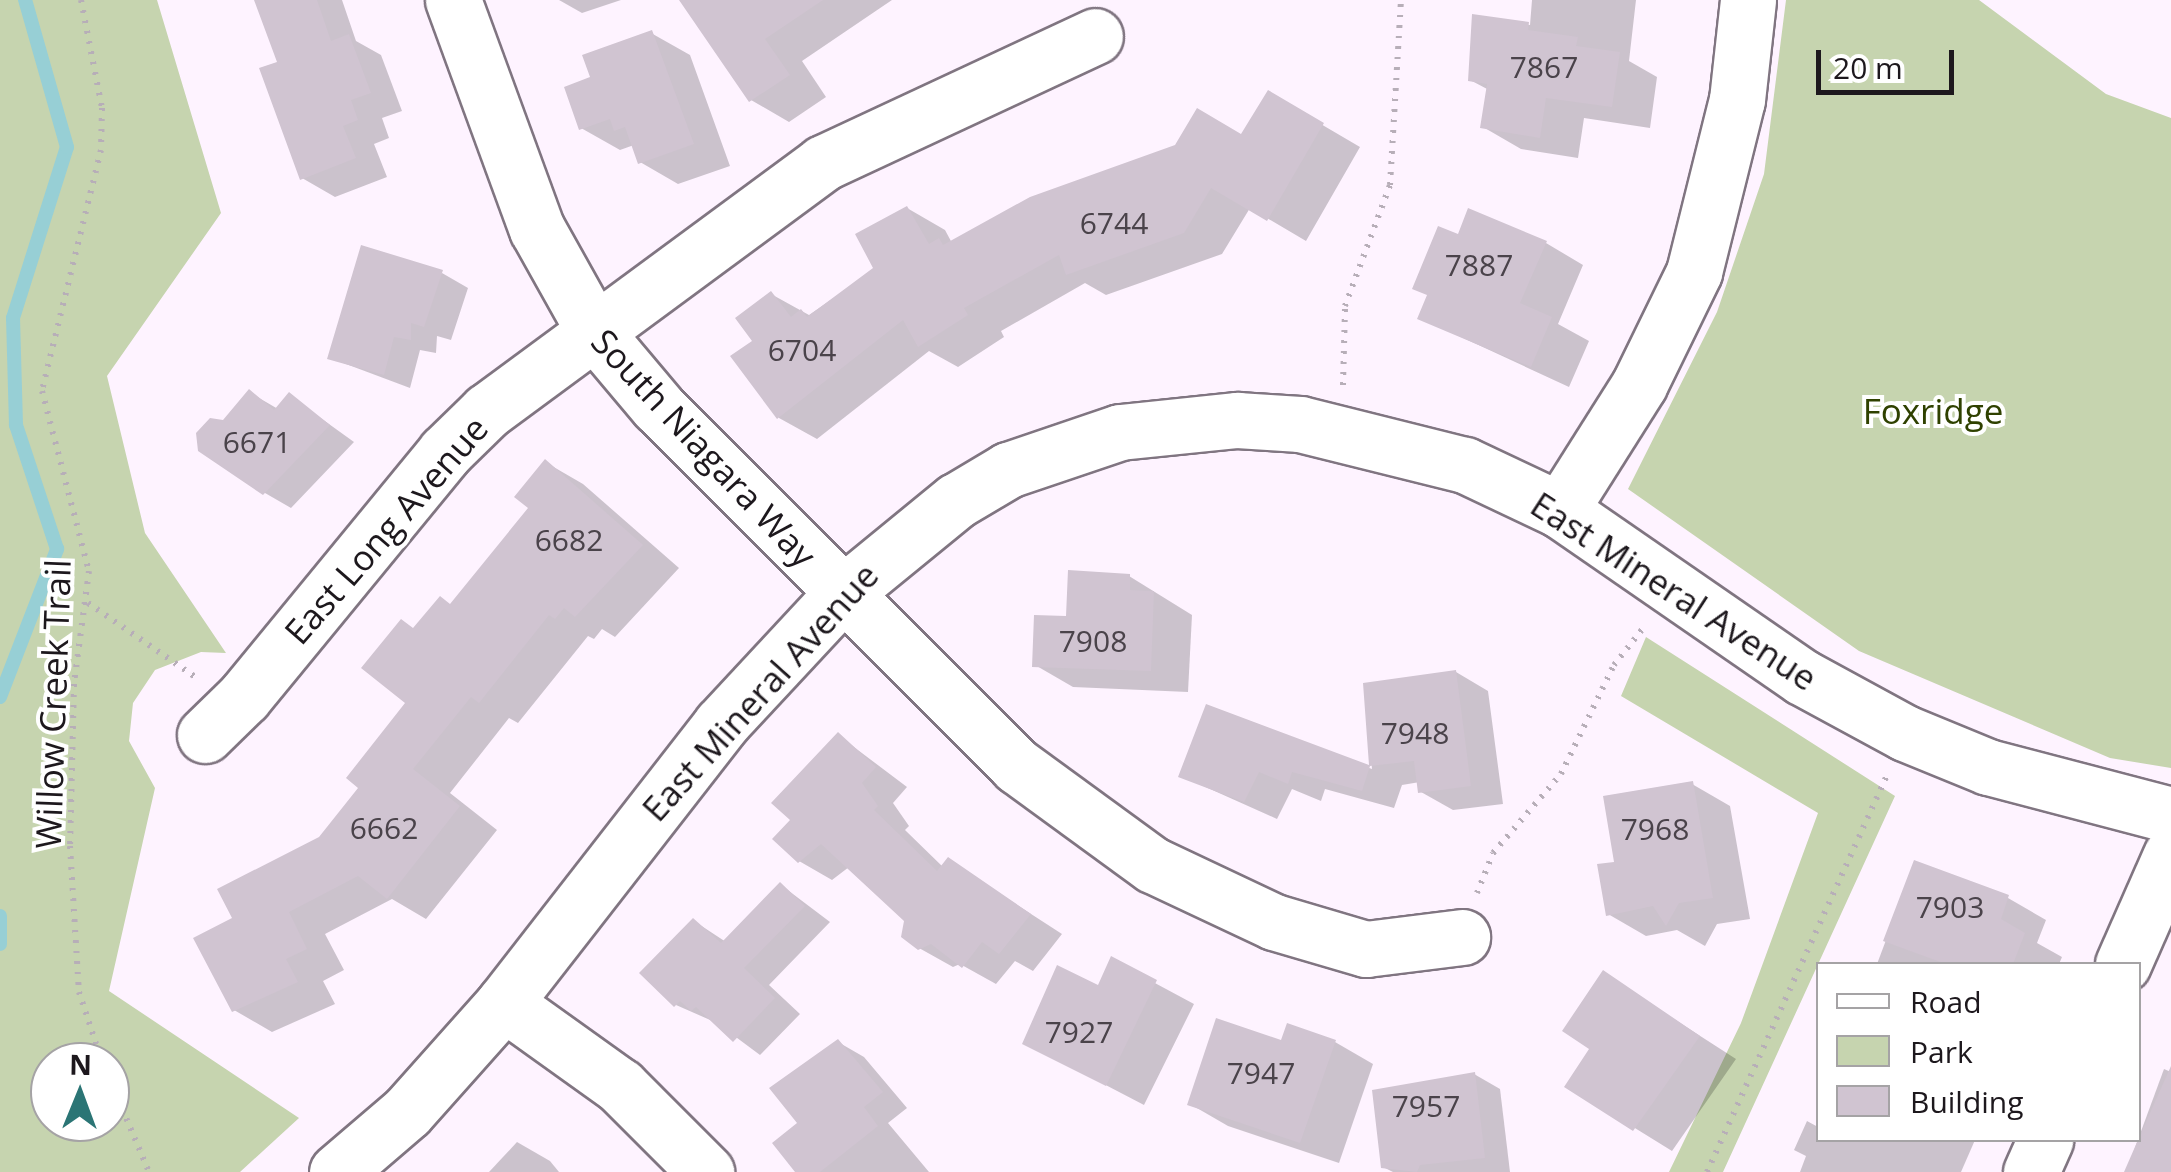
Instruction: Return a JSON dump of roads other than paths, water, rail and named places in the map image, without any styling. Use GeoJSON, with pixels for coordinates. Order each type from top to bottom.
{"type":"FeatureCollection","features":[{"type":"Feature","properties":{"kind":"street","name":"South Niagara Way"},"geometry":{"type":"LineString","coordinates":[[453,0],[537,229],[594,331],[658,406],[840,594],[1017,766],[1152,865],[1274,922],[1328,940],[1392,949],[1462,937]]}},
{"type":"Feature","properties":{"kind":"street"},"geometry":{"type":"LineString","coordinates":[[1560,510],[1638,386],[1694,272],[1737,100],[1748,0]]}},
{"type":"Feature","properties":{"kind":"street","name":"East Long Avenue"},"geometry":{"type":"LineString","coordinates":[[220,720],[445,452],[594,331],[822,164],[1095,36]]}},
{"type":"Feature","properties":{"kind":"street","name":"East Mineral Avenue"},"geometry":{"type":"LineString","coordinates":[[337,1172],[407,1112],[504,1002],[722,724],[840,594],[956,501],[1064,448],[1176,423],[1237,420],[1339,431],[1465,465],[1560,510],[1802,677],[1905,734],[1988,767],[2171,814]]}},
{"type":"Feature","properties":{"kind":"street"},"geometry":{"type":"LineString","coordinates":[[2123,962],[2171,855]]}},
{"type":"Feature","properties":{"kind":"street"},"geometry":{"type":"LineString","coordinates":[[504,1002],[620,1086],[706,1172]]}},
{"type":"Feature","properties":{"kind":"street"},"geometry":{"type":"LineString","coordinates":[[2031,1172],[2044,1142]]}},
{"type":"Feature","properties":{"kind":"waterway"},"geometry":{"type":"LineString","coordinates":[[0,697],[57,549],[16,425],[13,318],[67,147],[25,0]]}},
{"type":"Feature","properties":{"kind":"waterway"},"geometry":{"type":"LineString","coordinates":[[0,916],[0,944]]}},
{"type":"Feature","properties":{"kind":"park label","name":"Foxridge"},"geometry":{"type":"Point","coordinates":[1933,411]}}]}
